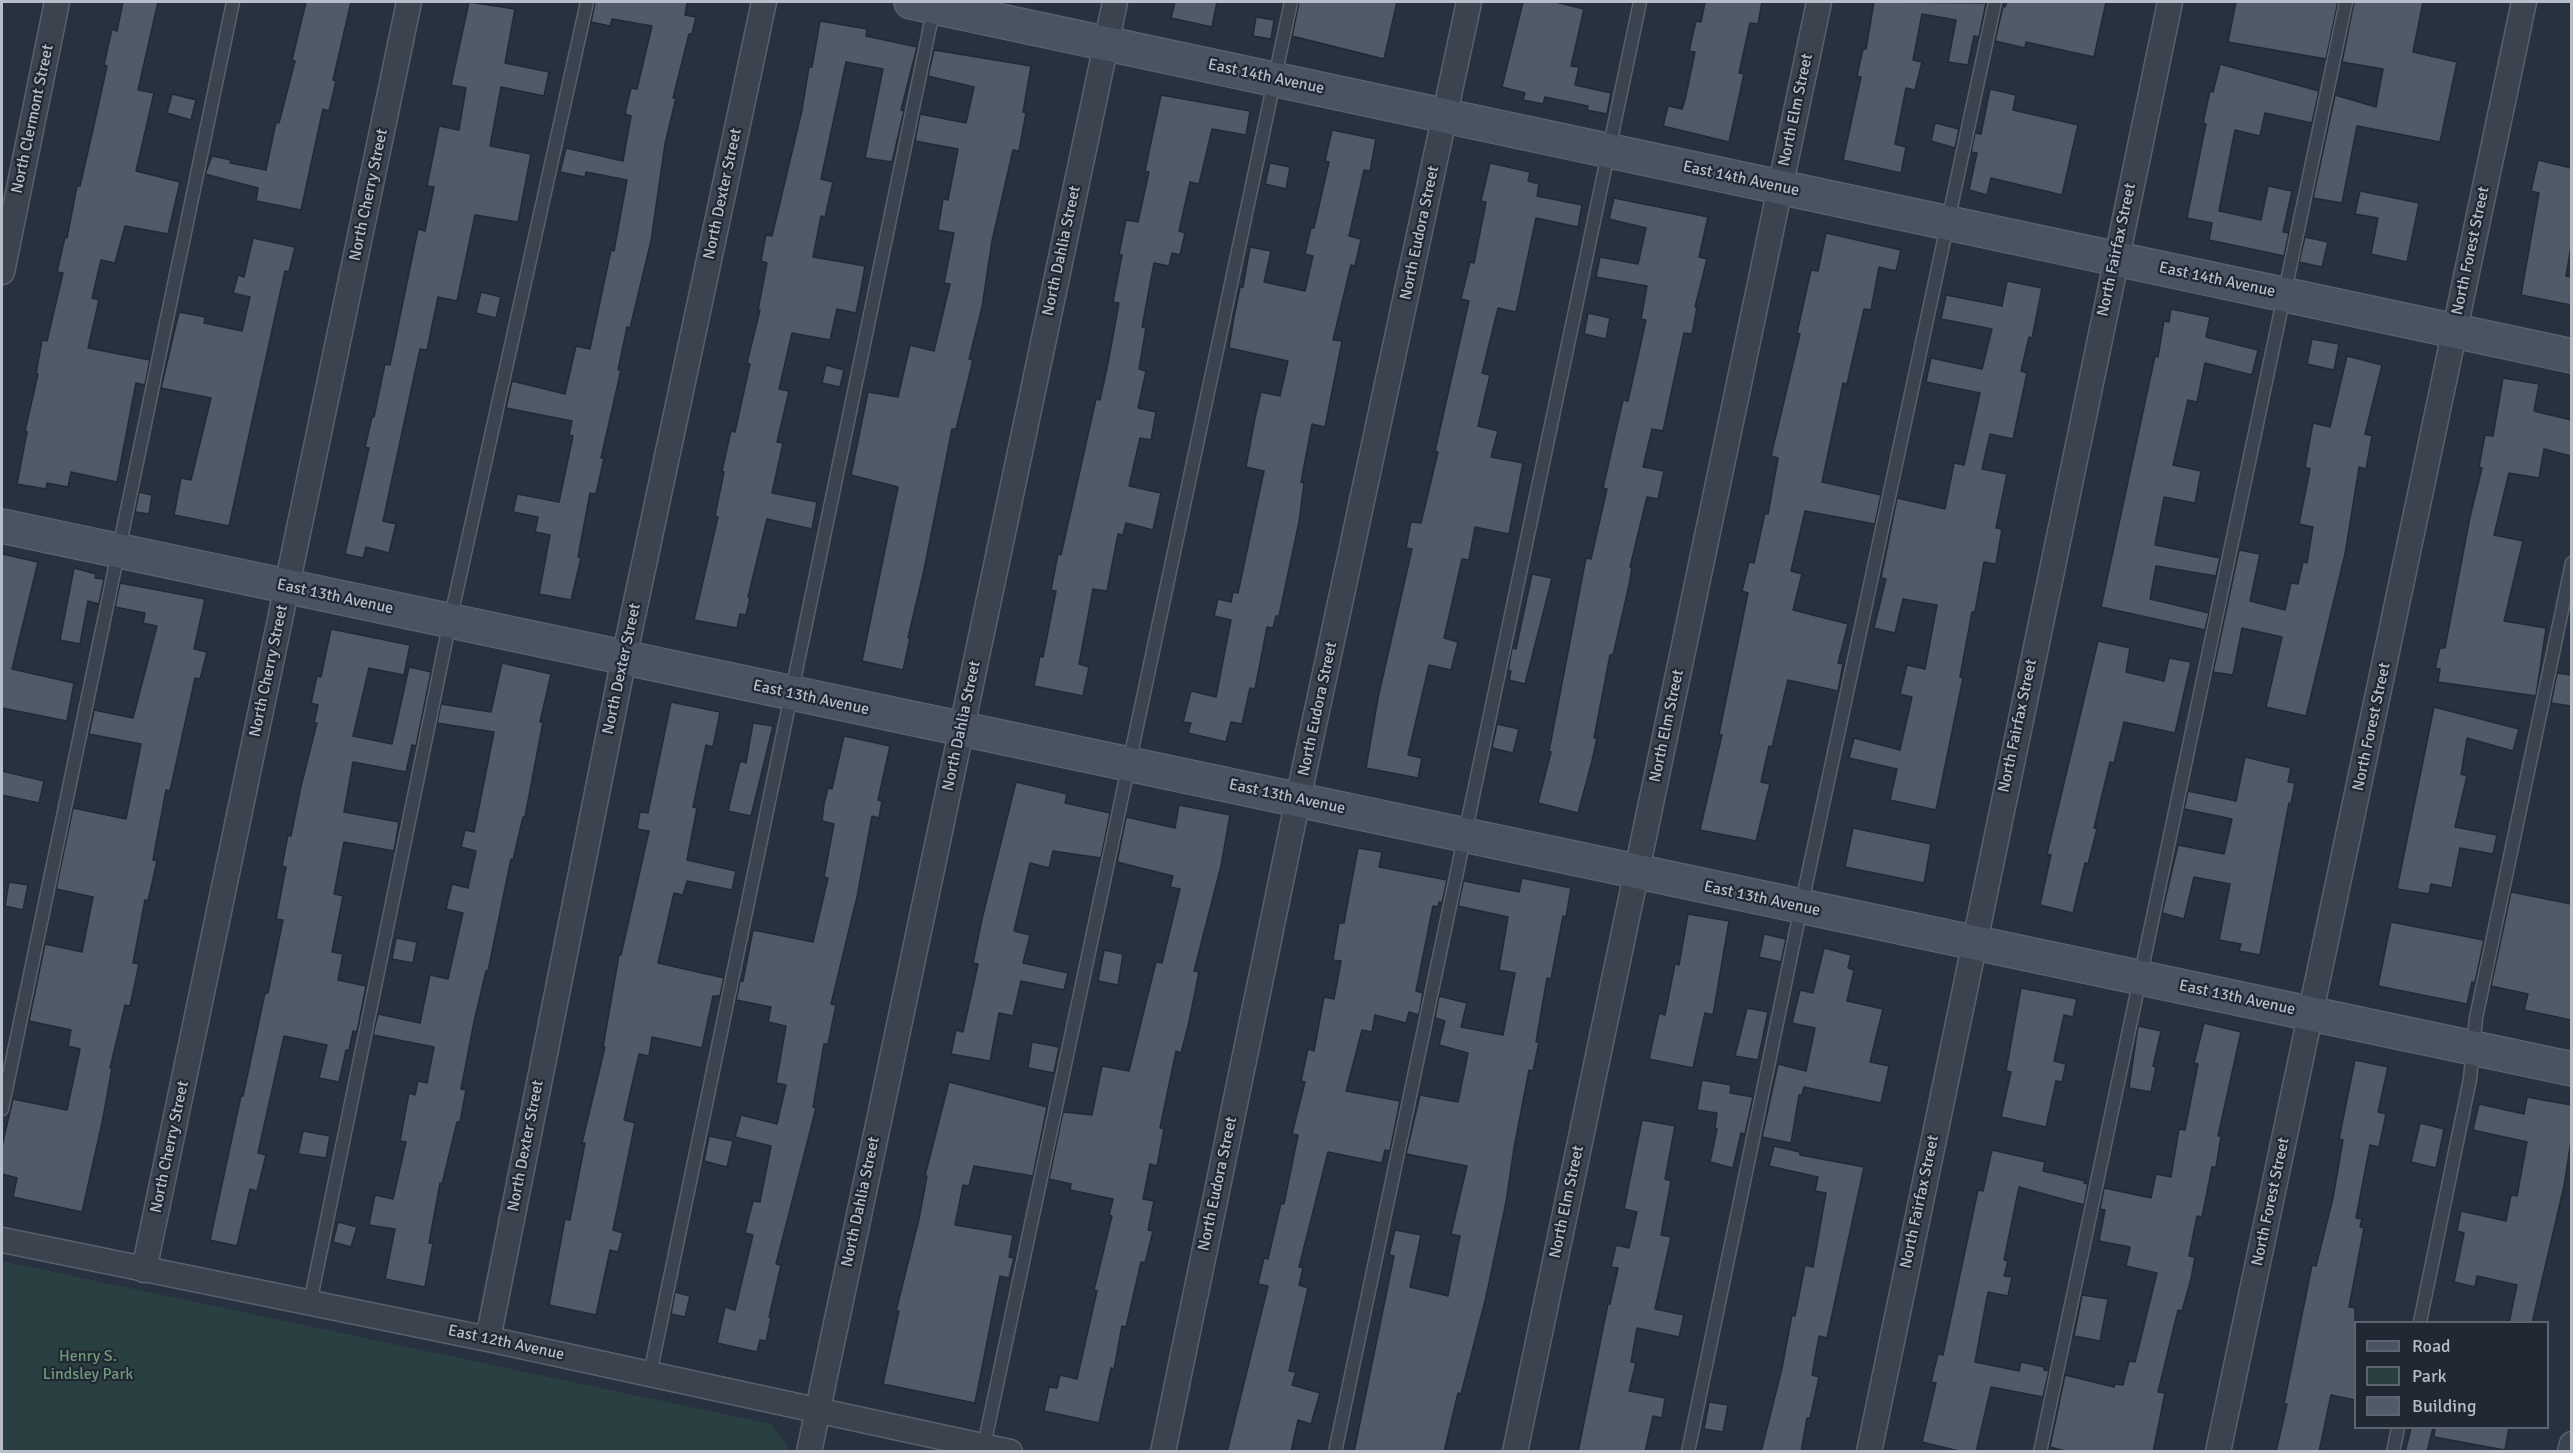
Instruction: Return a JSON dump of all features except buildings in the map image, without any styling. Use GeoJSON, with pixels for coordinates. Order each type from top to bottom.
{"type":"FeatureCollection","features":[{"type":"Feature","properties":{"kind":"main road","name":"East 14th Avenue"},"geometry":{"type":"LineString","coordinates":[[927,3],[2571,356]]}},
{"type":"Feature","properties":{"kind":"main road","name":"East 13th Avenue"},"geometry":{"type":"LineString","coordinates":[[2,526],[2571,1069]]}},
{"type":"Feature","properties":{"kind":"street","name":"North Clermont Street"},"geometry":{"type":"LineString","coordinates":[[2,273],[57,2]]}},
{"type":"Feature","properties":{"kind":"street","name":"North Cherry Street"},"geometry":{"type":"LineString","coordinates":[[144,1270],[409,2]]}},
{"type":"Feature","properties":{"kind":"street","name":"North Dexter Street"},"geometry":{"type":"LineString","coordinates":[[488,1339],[624,658],[764,2]]}},
{"type":"Feature","properties":{"kind":"street","name":"North Dahlia Street"},"geometry":{"type":"LineString","coordinates":[[809,1452],[1115,2]]}},
{"type":"Feature","properties":{"kind":"street","name":"North Eudora Street"},"geometry":{"type":"LineString","coordinates":[[1163,1452],[1298,799],[1469,2]]}},
{"type":"Feature","properties":{"kind":"street","name":"North Elm Street"},"geometry":{"type":"LineString","coordinates":[[1515,1452],[1819,2]]}},
{"type":"Feature","properties":{"kind":"street","name":"North Fairfax Street"},"geometry":{"type":"LineString","coordinates":[[1869,1452],[2170,2]]}},
{"type":"Feature","properties":{"kind":"street","name":"North Forest Street"},"geometry":{"type":"LineString","coordinates":[[2218,1452],[2524,2]]}},
{"type":"Feature","properties":{"kind":"street","name":"East 12th Avenue"},"geometry":{"type":"LineString","coordinates":[[2,1240],[488,1339],[984,1449],[1010,1452]]}},
{"type":"Feature","properties":{"kind":"street"},"geometry":{"type":"LineString","coordinates":[[2570,1452],[2571,1444]]}},
{"type":"Feature","properties":{"kind":"lane"},"geometry":{"type":"LineString","coordinates":[[2,1109],[232,2]]}},
{"type":"Feature","properties":{"kind":"lane"},"geometry":{"type":"LineString","coordinates":[[310,1303],[450,621],[587,2]]}},
{"type":"Feature","properties":{"kind":"lane"},"geometry":{"type":"LineString","coordinates":[[984,1449],[1127,764],[1291,2]]}},
{"type":"Feature","properties":{"kind":"lane"},"geometry":{"type":"LineString","coordinates":[[1335,1452],[1466,835],[1607,150],[1640,2]]}},
{"type":"Feature","properties":{"kind":"lane"},"geometry":{"type":"LineString","coordinates":[[1688,1452],[1801,907],[1995,2]]}},
{"type":"Feature","properties":{"kind":"lane"},"geometry":{"type":"LineString","coordinates":[[2040,1452],[2346,2]]}},
{"type":"Feature","properties":{"kind":"lane"},"geometry":{"type":"LineString","coordinates":[[650,1374],[792,694],[927,3]]}},
{"type":"Feature","properties":{"kind":"lane"},"geometry":{"type":"LineString","coordinates":[[2420,1321],[2470,1079],[2476,1018],[2571,563]]}},
{"type":"Feature","properties":{"kind":"lane"},"geometry":{"type":"LineString","coordinates":[[2393,1452],[2398,1429]]}},
{"type":"Feature","properties":{"kind":"green space","name":"Henry S. Lindsley Park"},"geometry":{"type":"Polygon","coordinates":[[[2,1261],[771,1424],[787,1445],[786,1451],[2,1451],[2,1261]]]}}]}
